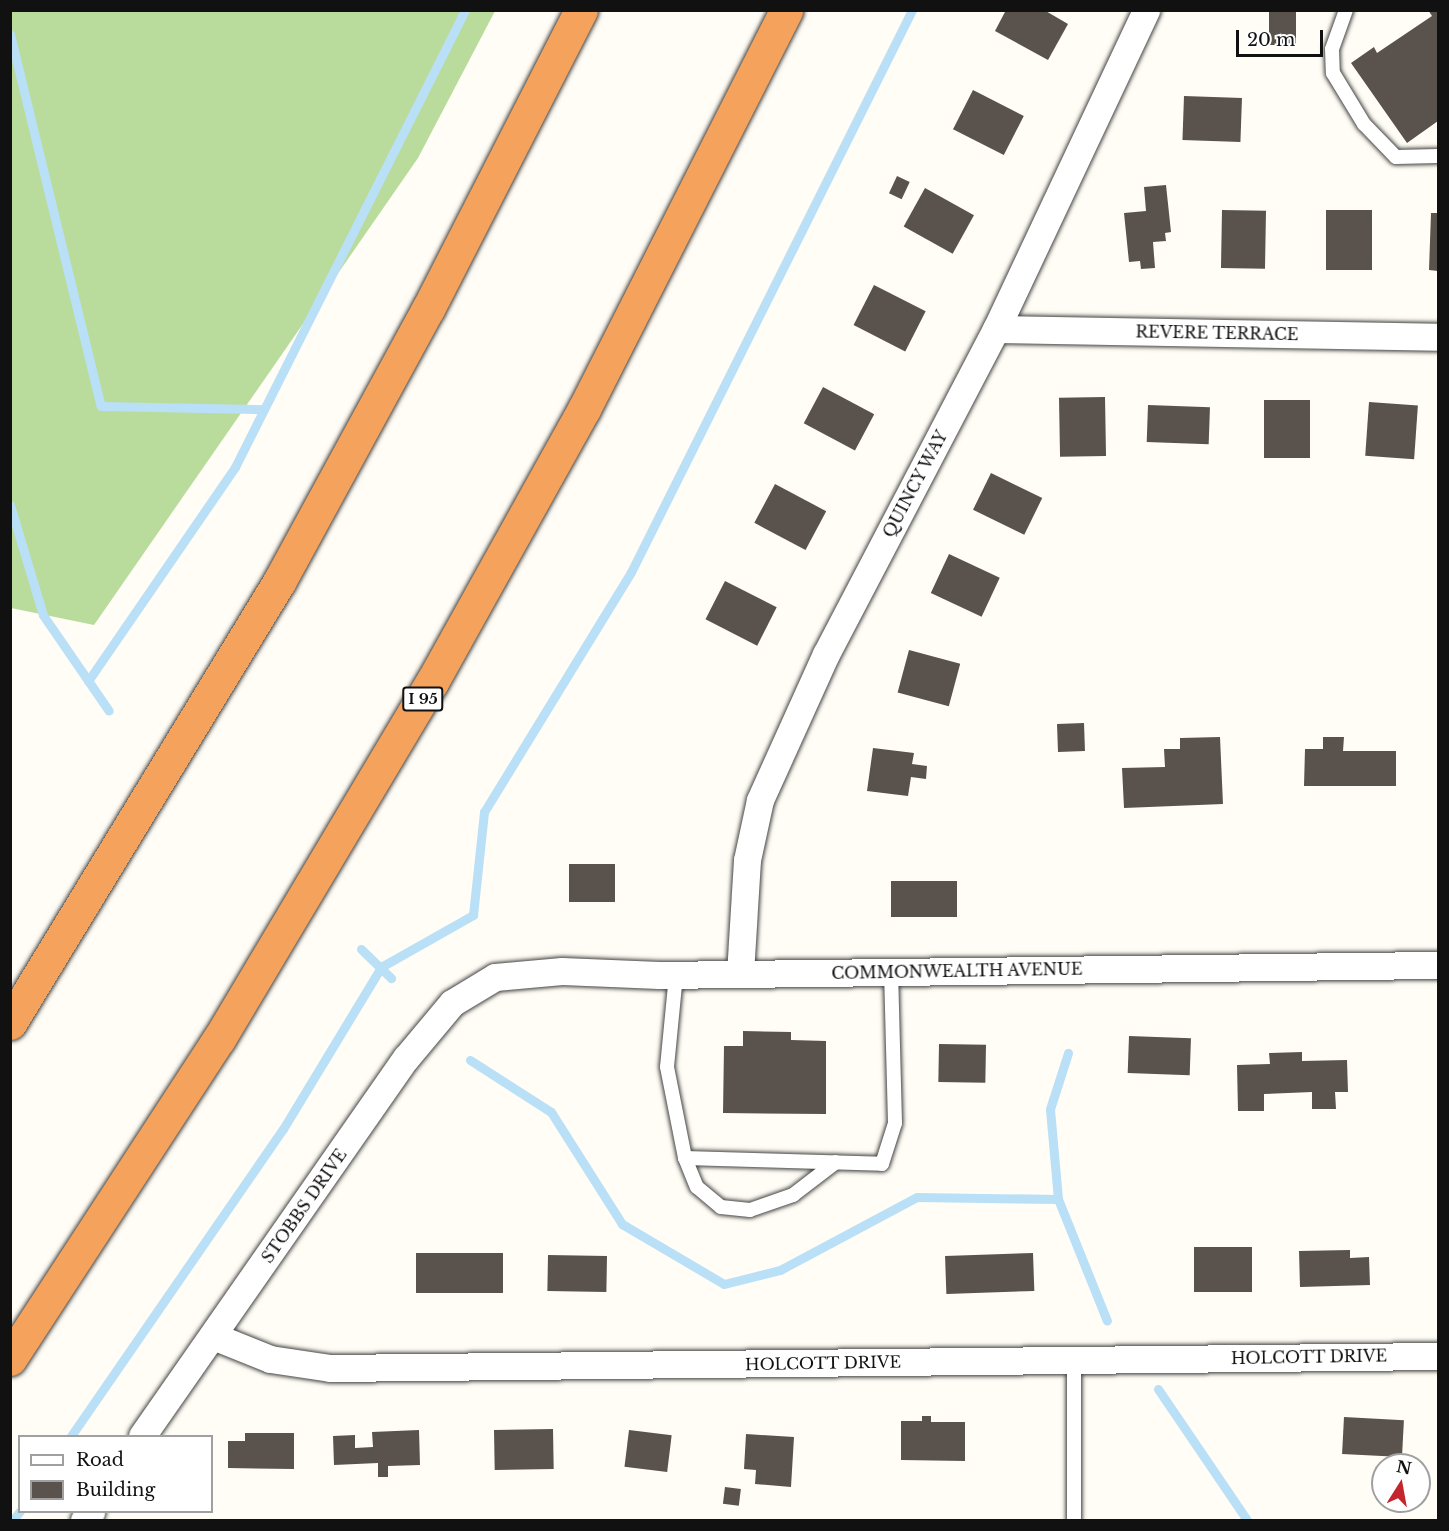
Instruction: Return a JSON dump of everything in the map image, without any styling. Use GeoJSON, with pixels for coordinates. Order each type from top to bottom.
{"type":"FeatureCollection","features":[{"type":"Feature","properties":{"kind":"highway"},"geometry":{"type":"LineString","coordinates":[[10,1023],[279,582],[428,309],[581,10]]}},
{"type":"Feature","properties":{"kind":"highway","name":"I 95"},"geometry":{"type":"LineString","coordinates":[[10,1359],[219,1039],[432,682],[589,398],[786,10]]}},
{"type":"Feature","properties":{"kind":"street","name":"QUINCY WAY"},"geometry":{"type":"LineString","coordinates":[[740,974],[747,860],[760,800],[826,654],[996,329],[1146,10]]}},
{"type":"Feature","properties":{"kind":"street","name":"REVERE TERRACE"},"geometry":{"type":"LineString","coordinates":[[996,329],[1438,337]]}},
{"type":"Feature","properties":{"kind":"street","name":"COMMONWEALTH AVENUE"},"geometry":{"type":"LineString","coordinates":[[477,985],[495,977],[562,971],[676,975],[1438,965]]}},
{"type":"Feature","properties":{"kind":"street","name":"STOBBS DRIVE"},"geometry":{"type":"LineString","coordinates":[[143,1435],[406,1058],[452,1003],[477,985]]}},
{"type":"Feature","properties":{"kind":"street","name":"HOLCOTT DRIVE"},"geometry":{"type":"LineString","coordinates":[[213,1336],[270,1359],[330,1368],[1438,1356]]}},
{"type":"Feature","properties":{"kind":"lane"},"geometry":{"type":"LineString","coordinates":[[1346,10],[1332,49],[1333,73],[1364,124],[1396,157],[1438,156]]}},
{"type":"Feature","properties":{"kind":"lane"},"geometry":{"type":"LineString","coordinates":[[685,1158],[882,1164],[895,1123],[891,972]]}},
{"type":"Feature","properties":{"kind":"lane"},"geometry":{"type":"LineString","coordinates":[[676,975],[667,1067],[685,1158],[697,1187],[722,1207],[750,1210],[793,1195],[836,1162]]}},
{"type":"Feature","properties":{"kind":"lane"},"geometry":{"type":"LineString","coordinates":[[1074,1360],[1074,1521]]}},
{"type":"Feature","properties":{"kind":"green space"},"geometry":{"type":"Polygon","coordinates":[[[10,11],[495,11],[418,158],[94,625],[11,608],[10,11]]]}},
{"type":"Feature","properties":{"kind":"building"},"geometry":{"type":"Polygon","coordinates":[[[1006,10],[1044,10],[1068,24],[1048,60],[995,31],[1006,10]]]}},
{"type":"Feature","properties":{"kind":"building"},"geometry":{"type":"Polygon","coordinates":[[[1269,10],[1296,10],[1296,45],[1269,45],[1269,10]]]}},
{"type":"Feature","properties":{"kind":"building"},"geometry":{"type":"Polygon","coordinates":[[[1428,10],[1438,10],[1438,121],[1407,143],[1351,63],[1374,47],[1377,53],[1432,16],[1428,10]]]}},
{"type":"Feature","properties":{"kind":"building"},"geometry":{"type":"Polygon","coordinates":[[[973,90],[1024,116],[1004,155],[953,129],[973,90]]]}},
{"type":"Feature","properties":{"kind":"building"},"geometry":{"type":"Polygon","coordinates":[[[1184,96],[1242,98],[1240,142],[1182,140],[1184,96]]]}},
{"type":"Feature","properties":{"kind":"building"},"geometry":{"type":"Polygon","coordinates":[[[897,176],[910,182],[902,199],[889,193],[897,176]]]}},
{"type":"Feature","properties":{"kind":"building"},"geometry":{"type":"Polygon","coordinates":[[[1166,185],[1171,232],[1165,233],[1166,241],[1153,242],[1155,268],[1141,269],[1140,261],[1129,262],[1124,213],[1146,211],[1144,187],[1166,185]]]}},
{"type":"Feature","properties":{"kind":"building"},"geometry":{"type":"Polygon","coordinates":[[[925,188],[974,215],[953,254],[904,226],[925,188]]]}},
{"type":"Feature","properties":{"kind":"building"},"geometry":{"type":"Polygon","coordinates":[[[1222,210],[1266,211],[1265,269],[1221,268],[1222,210]]]}},
{"type":"Feature","properties":{"kind":"building"},"geometry":{"type":"Polygon","coordinates":[[[1326,210],[1372,210],[1372,270],[1326,270],[1326,210]]]}},
{"type":"Feature","properties":{"kind":"building"},"geometry":{"type":"Polygon","coordinates":[[[1431,213],[1438,213],[1438,271],[1429,270],[1431,213]]]}},
{"type":"Feature","properties":{"kind":"building"},"geometry":{"type":"Polygon","coordinates":[[[874,285],[926,311],[905,351],[854,325],[874,285]]]}},
{"type":"Feature","properties":{"kind":"building"},"geometry":{"type":"Polygon","coordinates":[[[823,387],[874,414],[855,450],[804,423],[823,387]]]}},
{"type":"Feature","properties":{"kind":"building"},"geometry":{"type":"Polygon","coordinates":[[[1105,397],[1106,456],[1060,457],[1059,398],[1105,397]]]}},
{"type":"Feature","properties":{"kind":"building"},"geometry":{"type":"Polygon","coordinates":[[[1264,400],[1310,400],[1310,458],[1264,458],[1264,400]]]}},
{"type":"Feature","properties":{"kind":"building"},"geometry":{"type":"Polygon","coordinates":[[[1369,402],[1418,405],[1414,459],[1365,456],[1369,402]]]}},
{"type":"Feature","properties":{"kind":"building"},"geometry":{"type":"Polygon","coordinates":[[[1148,405],[1210,407],[1209,444],[1147,442],[1148,405]]]}},
{"type":"Feature","properties":{"kind":"building"},"geometry":{"type":"Polygon","coordinates":[[[991,473],[1042,498],[1024,535],[973,510],[991,473]]]}},
{"type":"Feature","properties":{"kind":"building"},"geometry":{"type":"Polygon","coordinates":[[[775,484],[826,511],[806,550],[754,523],[775,484]]]}},
{"type":"Feature","properties":{"kind":"building"},"geometry":{"type":"Polygon","coordinates":[[[949,554],[1000,578],[982,617],[931,593],[949,554]]]}},
{"type":"Feature","properties":{"kind":"building"},"geometry":{"type":"Polygon","coordinates":[[[725,581],[777,607],[757,646],[705,619],[725,581]]]}},
{"type":"Feature","properties":{"kind":"building"},"geometry":{"type":"Polygon","coordinates":[[[909,650],[960,664],[949,706],[898,693],[909,650]]]}},
{"type":"Feature","properties":{"kind":"building"},"geometry":{"type":"Polygon","coordinates":[[[1084,723],[1085,751],[1058,752],[1057,724],[1084,723]]]}},
{"type":"Feature","properties":{"kind":"building"},"geometry":{"type":"Polygon","coordinates":[[[1220,737],[1223,804],[1124,808],[1122,768],[1165,767],[1164,749],[1180,749],[1180,738],[1220,737]]]}},
{"type":"Feature","properties":{"kind":"building"},"geometry":{"type":"Polygon","coordinates":[[[1323,737],[1344,737],[1343,751],[1396,751],[1396,786],[1304,786],[1305,749],[1323,749],[1323,737]]]}},
{"type":"Feature","properties":{"kind":"building"},"geometry":{"type":"Polygon","coordinates":[[[873,748],[914,753],[912,764],[927,766],[926,779],[911,777],[908,796],[867,791],[873,748]]]}},
{"type":"Feature","properties":{"kind":"building"},"geometry":{"type":"Polygon","coordinates":[[[569,864],[615,864],[615,902],[569,902],[569,864]]]}},
{"type":"Feature","properties":{"kind":"building"},"geometry":{"type":"Polygon","coordinates":[[[891,881],[957,881],[957,917],[891,917],[891,881]]]}},
{"type":"Feature","properties":{"kind":"building"},"geometry":{"type":"Polygon","coordinates":[[[743,1031],[791,1032],[791,1040],[826,1041],[826,1114],[723,1113],[724,1046],[743,1046],[743,1031]]]}},
{"type":"Feature","properties":{"kind":"building"},"geometry":{"type":"Polygon","coordinates":[[[1129,1036],[1191,1038],[1190,1075],[1128,1073],[1129,1036]]]}},
{"type":"Feature","properties":{"kind":"building"},"geometry":{"type":"Polygon","coordinates":[[[939,1044],[986,1045],[985,1083],[938,1082],[939,1044]]]}},
{"type":"Feature","properties":{"kind":"building"},"geometry":{"type":"Polygon","coordinates":[[[1302,1052],[1302,1061],[1347,1060],[1348,1092],[1335,1092],[1336,1109],[1312,1109],[1312,1092],[1264,1094],[1264,1111],[1238,1111],[1237,1065],[1270,1064],[1269,1053],[1302,1052]]]}},
{"type":"Feature","properties":{"kind":"building"},"geometry":{"type":"Polygon","coordinates":[[[1194,1247],[1252,1247],[1252,1292],[1194,1292],[1194,1247]]]}},
{"type":"Feature","properties":{"kind":"building"},"geometry":{"type":"Polygon","coordinates":[[[1350,1250],[1350,1258],[1369,1257],[1370,1285],[1300,1287],[1299,1251],[1350,1250]]]}},
{"type":"Feature","properties":{"kind":"building"},"geometry":{"type":"Polygon","coordinates":[[[416,1253],[503,1253],[503,1293],[416,1293],[416,1253]]]}},
{"type":"Feature","properties":{"kind":"building"},"geometry":{"type":"Polygon","coordinates":[[[1033,1253],[1034,1291],[946,1294],[945,1256],[1033,1253]]]}},
{"type":"Feature","properties":{"kind":"building"},"geometry":{"type":"Polygon","coordinates":[[[548,1255],[607,1256],[606,1292],[547,1291],[548,1255]]]}},
{"type":"Feature","properties":{"kind":"building"},"geometry":{"type":"Polygon","coordinates":[[[922,1416],[931,1416],[931,1422],[965,1422],[965,1461],[901,1460],[901,1421],[922,1421],[922,1416]]]}},
{"type":"Feature","properties":{"kind":"building"},"geometry":{"type":"Polygon","coordinates":[[[1344,1417],[1404,1420],[1402,1453],[1371,1453],[1371,1455],[1342,1454],[1344,1417]]]}},
{"type":"Feature","properties":{"kind":"building"},"geometry":{"type":"Polygon","coordinates":[[[553,1429],[554,1469],[495,1470],[494,1430],[553,1429]]]}},
{"type":"Feature","properties":{"kind":"building"},"geometry":{"type":"Polygon","coordinates":[[[419,1430],[420,1465],[388,1466],[388,1477],[378,1477],[378,1463],[334,1465],[333,1436],[355,1435],[355,1448],[373,1447],[372,1432],[419,1430]]]}},
{"type":"Feature","properties":{"kind":"building"},"geometry":{"type":"Polygon","coordinates":[[[629,1430],[672,1435],[667,1472],[624,1467],[629,1430]]]}},
{"type":"Feature","properties":{"kind":"building"},"geometry":{"type":"Polygon","coordinates":[[[245,1433],[294,1433],[294,1469],[228,1468],[228,1441],[245,1441],[245,1433]]]}},
{"type":"Feature","properties":{"kind":"building"},"geometry":{"type":"Polygon","coordinates":[[[746,1434],[794,1437],[791,1487],[755,1484],[756,1470],[744,1469],[746,1434]]]}},
{"type":"Feature","properties":{"kind":"building"},"geometry":{"type":"Polygon","coordinates":[[[725,1487],[741,1489],[739,1506],[723,1504],[725,1487]]]}},
{"type":"Feature","properties":{"kind":"waterway"},"geometry":{"type":"LineString","coordinates":[[88,681],[235,467],[465,10]]}},
{"type":"Feature","properties":{"kind":"waterway"},"geometry":{"type":"LineString","coordinates":[[72,1435],[283,1129],[381,967],[473,915],[484,812],[631,572],[912,10]]}},
{"type":"Feature","properties":{"kind":"waterway"},"geometry":{"type":"LineString","coordinates":[[10,34],[101,406],[264,409]]}},
{"type":"Feature","properties":{"kind":"waterway"},"geometry":{"type":"LineString","coordinates":[[10,505],[43,615],[109,711]]}},
{"type":"Feature","properties":{"kind":"waterway"},"geometry":{"type":"LineString","coordinates":[[361,949],[391,978]]}},
{"type":"Feature","properties":{"kind":"waterway"},"geometry":{"type":"LineString","coordinates":[[1058,1199],[1050,1109],[1068,1053]]}},
{"type":"Feature","properties":{"kind":"waterway"},"geometry":{"type":"LineString","coordinates":[[470,1060],[551,1112],[622,1224],[724,1284],[780,1270],[917,1197],[1058,1199],[1107,1321]]}},
{"type":"Feature","properties":{"kind":"waterway"},"geometry":{"type":"LineString","coordinates":[[1158,1389],[1247,1520]]}},
{"type":"Feature","properties":{"kind":"waterway"},"geometry":{"type":"LineString","coordinates":[[13,1520],[18,1513]]}}]}
